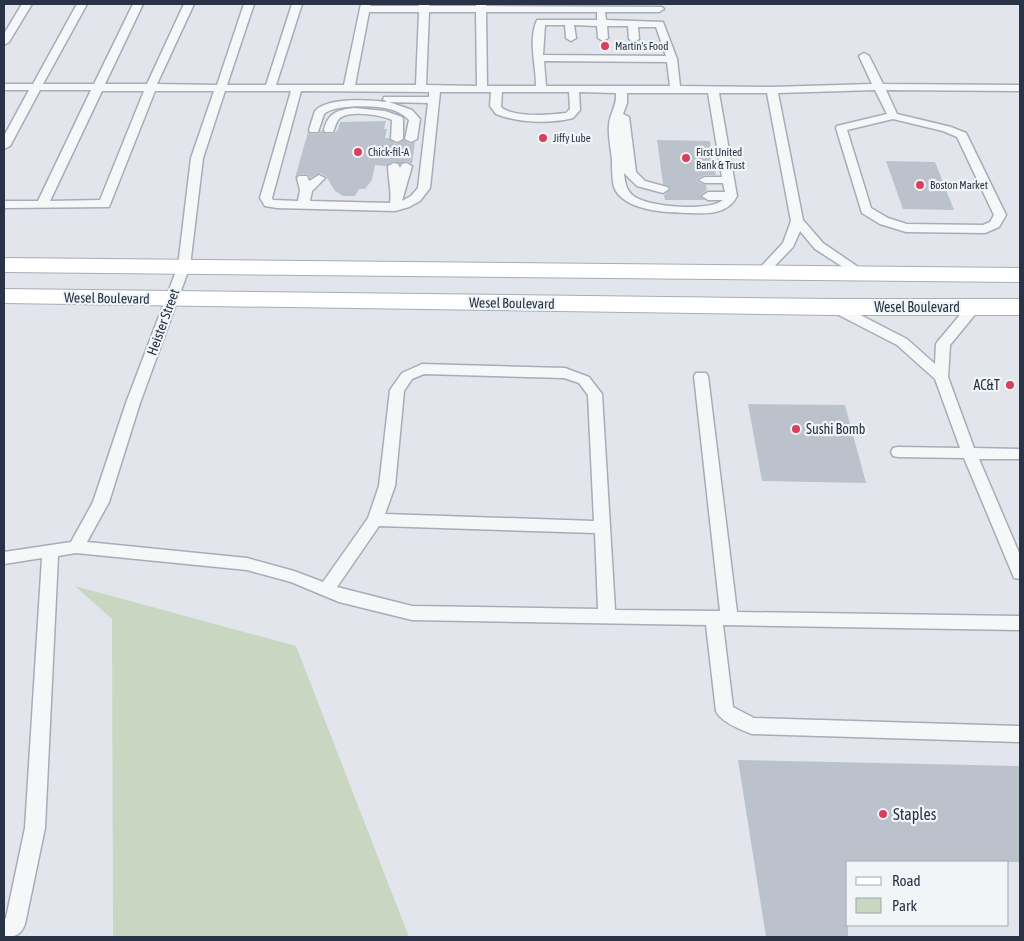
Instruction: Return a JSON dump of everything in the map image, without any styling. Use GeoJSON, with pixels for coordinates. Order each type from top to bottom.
{"type":"FeatureCollection","features":[{"type":"Feature","properties":{"kind":"main road"},"geometry":{"type":"LineString","coordinates":[[4,265],[1020,275]]}},
{"type":"Feature","properties":{"kind":"main road","name":"Wesel Boulevard"},"geometry":{"type":"LineString","coordinates":[[4,296],[834,307],[1020,307]]}},
{"type":"Feature","properties":{"kind":"lane"},"geometry":{"type":"LineString","coordinates":[[4,42],[28,4]]}},
{"type":"Feature","properties":{"kind":"lane"},"geometry":{"type":"LineString","coordinates":[[4,146],[82,4]]}},
{"type":"Feature","properties":{"kind":"lane"},"geometry":{"type":"LineString","coordinates":[[42,205],[138,4]]}},
{"type":"Feature","properties":{"kind":"lane"},"geometry":{"type":"LineString","coordinates":[[4,205],[105,204],[151,87],[189,4]]}},
{"type":"Feature","properties":{"kind":"lane","name":"Heister Street"},"geometry":{"type":"LineString","coordinates":[[76,547],[102,502],[133,403],[184,266],[196,158],[249,4]]}},
{"type":"Feature","properties":{"kind":"lane"},"geometry":{"type":"LineString","coordinates":[[270,88],[297,4]]}},
{"type":"Feature","properties":{"kind":"lane"},"geometry":{"type":"LineString","coordinates":[[349,88],[365,6],[659,6],[660,24],[672,59],[675,89]]}},
{"type":"Feature","properties":{"kind":"lane"},"geometry":{"type":"LineString","coordinates":[[421,88],[424,6]]}},
{"type":"Feature","properties":{"kind":"lane"},"geometry":{"type":"LineString","coordinates":[[481,6],[482,89]]}},
{"type":"Feature","properties":{"kind":"lane"},"geometry":{"type":"LineString","coordinates":[[541,89],[541,67],[538,58],[540,22],[544,6]]}},
{"type":"Feature","properties":{"kind":"lane"},"geometry":{"type":"LineString","coordinates":[[600,6],[603,38]]}},
{"type":"Feature","properties":{"kind":"lane"},"geometry":{"type":"LineString","coordinates":[[540,22],[660,24]]}},
{"type":"Feature","properties":{"kind":"lane"},"geometry":{"type":"LineString","coordinates":[[569,22],[571,38]]}},
{"type":"Feature","properties":{"kind":"lane"},"geometry":{"type":"LineString","coordinates":[[633,23],[634,39]]}},
{"type":"Feature","properties":{"kind":"lane"},"geometry":{"type":"LineString","coordinates":[[538,58],[572,55],[637,56],[672,59]]}},
{"type":"Feature","properties":{"kind":"lane"},"geometry":{"type":"LineString","coordinates":[[864,56],[893,116],[947,129],[962,135],[1000,215],[995,224],[985,229],[906,228],[884,222],[866,210],[841,128],[893,116]]}},
{"type":"Feature","properties":{"kind":"lane"},"geometry":{"type":"LineString","coordinates":[[4,87],[270,88],[296,93],[434,94],[482,89],[772,90],[878,87],[1020,88]]}},
{"type":"Feature","properties":{"kind":"lane"},"geometry":{"type":"LineString","coordinates":[[296,93],[349,88],[421,88],[434,94]]}},
{"type":"Feature","properties":{"kind":"lane"},"geometry":{"type":"LineString","coordinates":[[497,89],[497,111],[507,116],[529,117],[564,117],[574,112],[576,103],[574,89]]}},
{"type":"Feature","properties":{"kind":"lane"},"geometry":{"type":"LineString","coordinates":[[621,89],[622,103],[630,174],[638,186],[652,193],[663,188],[640,167],[634,125],[622,103]]}},
{"type":"Feature","properties":{"kind":"lane"},"geometry":{"type":"LineString","coordinates":[[622,103],[614,124],[620,187],[632,201],[654,208],[711,209],[726,203],[730,188],[713,90]]}},
{"type":"Feature","properties":{"kind":"lane"},"geometry":{"type":"LineString","coordinates":[[761,273],[789,244],[797,221],[772,90]]}},
{"type":"Feature","properties":{"kind":"lane"},"geometry":{"type":"LineString","coordinates":[[296,93],[266,198],[269,202],[277,204],[395,207],[410,204],[419,197],[424,188],[434,94]]}},
{"type":"Feature","properties":{"kind":"lane"},"geometry":{"type":"LineString","coordinates":[[314,130],[318,113],[324,107],[333,105],[391,105],[401,107],[411,113],[416,119],[410,139]]}},
{"type":"Feature","properties":{"kind":"lane"},"geometry":{"type":"LineString","coordinates":[[329,130],[333,118],[339,114],[348,112],[384,112],[398,119],[397,139]]}},
{"type":"Feature","properties":{"kind":"lane"},"geometry":{"type":"LineString","coordinates":[[394,166],[397,193]]}},
{"type":"Feature","properties":{"kind":"lane"},"geometry":{"type":"LineString","coordinates":[[395,207],[397,193],[403,180],[406,166]]}},
{"type":"Feature","properties":{"kind":"lane"},"geometry":{"type":"LineString","coordinates":[[302,178],[306,190],[303,205]]}},
{"type":"Feature","properties":{"kind":"lane"},"geometry":{"type":"LineString","coordinates":[[306,190],[319,178]]}},
{"type":"Feature","properties":{"kind":"lane"},"geometry":{"type":"LineString","coordinates":[[707,188],[730,188]]}},
{"type":"Feature","properties":{"kind":"lane"},"geometry":{"type":"LineString","coordinates":[[797,221],[819,246],[860,274]]}},
{"type":"Feature","properties":{"kind":"lane"},"geometry":{"type":"LineString","coordinates":[[975,306],[943,344],[940,377],[969,453],[1020,573]]}},
{"type":"Feature","properties":{"kind":"lane"},"geometry":{"type":"LineString","coordinates":[[834,307],[902,342],[940,377]]}},
{"type":"Feature","properties":{"kind":"lane"},"geometry":{"type":"LineString","coordinates":[[326,590],[374,520],[387,486],[397,390],[407,376],[422,369],[565,373],[584,380],[596,394],[607,616]]}},
{"type":"Feature","properties":{"kind":"lane"},"geometry":{"type":"LineString","coordinates":[[700,376],[721,618],[725,712],[752,726],[1020,734]]}},
{"type":"Feature","properties":{"kind":"lane"},"geometry":{"type":"LineString","coordinates":[[898,452],[1020,454]]}},
{"type":"Feature","properties":{"kind":"lane"},"geometry":{"type":"LineString","coordinates":[[374,520],[602,527]]}},
{"type":"Feature","properties":{"kind":"lane"},"geometry":{"type":"LineString","coordinates":[[4,558],[76,547],[247,564],[294,577],[326,590],[412,613],[1020,623]]}},
{"type":"Feature","properties":{"kind":"lane"},"geometry":{"type":"LineString","coordinates":[[4,933],[15,924],[35,828],[50,550]]}},
{"type":"Feature","properties":{"kind":"green space"},"geometry":{"type":"Polygon","coordinates":[[[75,586],[296,646],[409,937],[113,937],[112,619],[75,586]]]}},
{"type":"Feature","properties":{"kind":"building","name":"Chick-fil-A"},"geometry":{"type":"Polygon","coordinates":[[[386,121],[384,129],[387,129],[385,138],[389,138],[396,144],[404,140],[410,144],[415,142],[412,164],[406,161],[400,164],[394,161],[386,166],[375,165],[372,180],[365,189],[359,189],[355,196],[343,196],[335,191],[326,176],[320,173],[310,178],[308,174],[299,174],[295,178],[308,132],[310,134],[318,134],[322,130],[325,134],[333,134],[338,130],[340,122],[386,121]]]}},
{"type":"Feature","properties":{"kind":"building","name":"First United Bank & Trust"},"geometry":{"type":"Polygon","coordinates":[[[657,140],[710,141],[716,175],[705,175],[697,179],[698,182],[706,185],[707,190],[700,195],[705,200],[665,200],[664,195],[671,189],[663,184],[657,140]]]}},
{"type":"Feature","properties":{"kind":"building","name":"Boston Market"},"geometry":{"type":"Polygon","coordinates":[[[886,161],[935,162],[954,210],[903,209],[886,161]]]}},
{"type":"Feature","properties":{"kind":"building"},"geometry":{"type":"Polygon","coordinates":[[[748,404],[845,405],[866,483],[762,481],[748,404]]]}},
{"type":"Feature","properties":{"kind":"building","name":"Staples"},"geometry":{"type":"Polygon","coordinates":[[[738,760],[1020,766],[1020,862],[846,861],[846,926],[848,926],[848,937],[766,937],[738,760]]]}},
{"type":"Feature","properties":{"kind":"place","name":"Martin's Food"},"geometry":{"type":"Point","coordinates":[605,46]}},
{"type":"Feature","properties":{"kind":"place","name":"Jiffy Lube"},"geometry":{"type":"Point","coordinates":[543,138]}},
{"type":"Feature","properties":{"kind":"place","name":"Chick-fil-A"},"geometry":{"type":"Point","coordinates":[358,152]}},
{"type":"Feature","properties":{"kind":"place","name":"First United Bank & Trust"},"geometry":{"type":"Point","coordinates":[686,158]}},
{"type":"Feature","properties":{"kind":"place","name":"Boston Market"},"geometry":{"type":"Point","coordinates":[920,185]}},
{"type":"Feature","properties":{"kind":"place","name":"AC&T"},"geometry":{"type":"Point","coordinates":[1010,385]}},
{"type":"Feature","properties":{"kind":"place","name":"Sushi Bomb"},"geometry":{"type":"Point","coordinates":[796,429]}},
{"type":"Feature","properties":{"kind":"place","name":"Staples"},"geometry":{"type":"Point","coordinates":[883,814]}}]}
